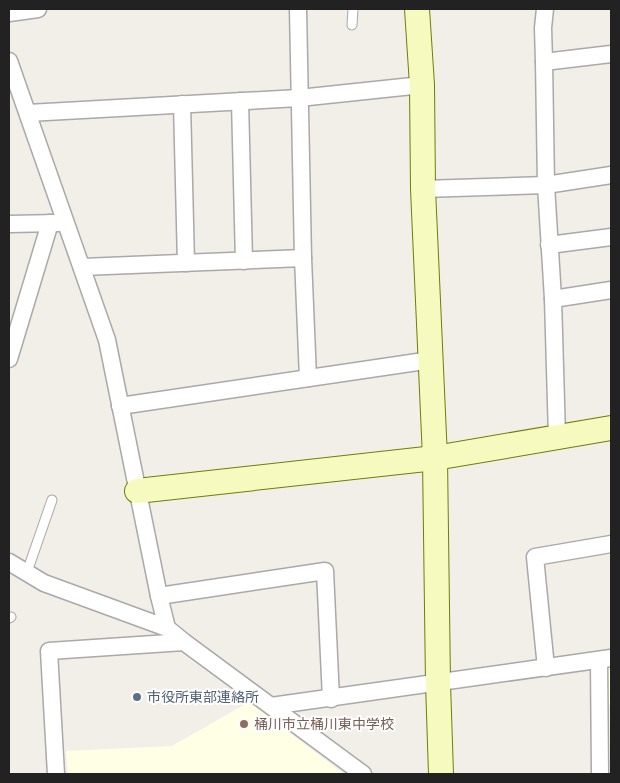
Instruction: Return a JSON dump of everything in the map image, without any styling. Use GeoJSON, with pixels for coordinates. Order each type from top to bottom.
{"type":"FeatureCollection","features":[{"type":"Feature","properties":{"kind":"street"},"geometry":{"type":"LineString","coordinates":[[9,13],[38,9]]}},
{"type":"Feature","properties":{"kind":"street"},"geometry":{"type":"LineString","coordinates":[[298,9],[302,258],[308,378]]}},
{"type":"Feature","properties":{"kind":"street"},"geometry":{"type":"LineString","coordinates":[[417,9],[422,85],[422,189],[435,458],[441,774]]}},
{"type":"Feature","properties":{"kind":"street"},"geometry":{"type":"LineString","coordinates":[[545,9],[543,28],[546,185],[553,299],[558,437]]}},
{"type":"Feature","properties":{"kind":"street"},"geometry":{"type":"LineString","coordinates":[[544,62],[611,54]]}},
{"type":"Feature","properties":{"kind":"street"},"geometry":{"type":"LineString","coordinates":[[9,61],[28,113],[58,223],[82,267],[107,340],[167,628]]}},
{"type":"Feature","properties":{"kind":"street"},"geometry":{"type":"LineString","coordinates":[[28,113],[299,98],[422,85]]}},
{"type":"Feature","properties":{"kind":"street"},"geometry":{"type":"LineString","coordinates":[[240,101],[244,261]]}},
{"type":"Feature","properties":{"kind":"street"},"geometry":{"type":"LineString","coordinates":[[182,104],[186,263]]}},
{"type":"Feature","properties":{"kind":"street"},"geometry":{"type":"LineString","coordinates":[[422,189],[546,185],[611,174]]}},
{"type":"Feature","properties":{"kind":"street"},"geometry":{"type":"LineString","coordinates":[[9,224],[58,223]]}},
{"type":"Feature","properties":{"kind":"street"},"geometry":{"type":"LineString","coordinates":[[10,353],[58,223]]}},
{"type":"Feature","properties":{"kind":"street"},"geometry":{"type":"LineString","coordinates":[[549,245],[611,237]]}},
{"type":"Feature","properties":{"kind":"street"},"geometry":{"type":"LineString","coordinates":[[82,267],[302,258]]}},
{"type":"Feature","properties":{"kind":"street"},"geometry":{"type":"LineString","coordinates":[[553,299],[611,290]]}},
{"type":"Feature","properties":{"kind":"street"},"geometry":{"type":"LineString","coordinates":[[120,406],[431,360]]}},
{"type":"Feature","properties":{"kind":"street"},"geometry":{"type":"LineString","coordinates":[[137,491],[435,458],[611,428]]}},
{"type":"Feature","properties":{"kind":"street"},"geometry":{"type":"LineString","coordinates":[[546,668],[535,557],[611,544]]}},
{"type":"Feature","properties":{"kind":"street"},"geometry":{"type":"LineString","coordinates":[[9,562],[44,583],[167,628],[363,774]]}},
{"type":"Feature","properties":{"kind":"street"},"geometry":{"type":"LineString","coordinates":[[159,596],[324,571],[330,699]]}},
{"type":"Feature","properties":{"kind":"street"},"geometry":{"type":"LineString","coordinates":[[56,774],[49,651],[184,642]]}},
{"type":"Feature","properties":{"kind":"street"},"geometry":{"type":"LineString","coordinates":[[271,706],[605,659],[600,774]]}},
{"type":"Feature","properties":{"kind":"lane"},"geometry":{"type":"LineString","coordinates":[[352,25],[353,9]]}},
{"type":"Feature","properties":{"kind":"lane"},"geometry":{"type":"LineString","coordinates":[[27,572],[52,500]]}},
{"type":"Feature","properties":{"kind":"shaded area"},"geometry":{"type":"Polygon","coordinates":[[[611,665],[611,705],[606,704],[603,676],[611,665]]]}},
{"type":"Feature","properties":{"kind":"shaded area","name":"桶川市立桶川東中学校"},"geometry":{"type":"Polygon","coordinates":[[[249,702],[344,774],[68,774],[66,751],[172,746],[249,702]]]}},
{"type":"Feature","properties":{"kind":"place","name":"市役所東部連絡所"},"geometry":{"type":"Point","coordinates":[137,697]}},
{"type":"Feature","properties":{"kind":"place","name":"桶川市立桶川東中学校"},"geometry":{"type":"Point","coordinates":[244,724]}}]}
